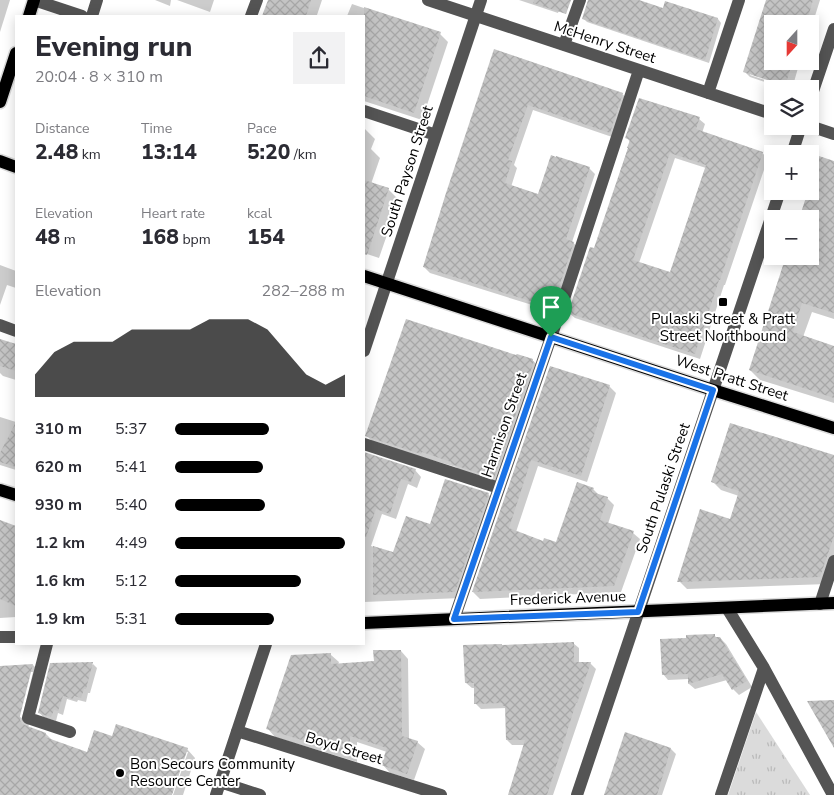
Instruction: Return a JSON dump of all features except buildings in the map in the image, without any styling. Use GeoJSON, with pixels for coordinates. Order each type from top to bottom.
{"type":"FeatureCollection","features":[{"type":"Feature","properties":{"kind":"main road"},"geometry":{"type":"LineString","coordinates":[[29,15],[34,0]]}},
{"type":"Feature","properties":{"kind":"main road"},"geometry":{"type":"LineString","coordinates":[[0,102],[15,56]]}},
{"type":"Feature","properties":{"kind":"main road"},"geometry":{"type":"LineString","coordinates":[[0,161],[15,166]]}},
{"type":"Feature","properties":{"kind":"main road","name":"West Pratt Street"},"geometry":{"type":"LineString","coordinates":[[365,276],[834,428]]}},
{"type":"Feature","properties":{"kind":"main road"},"geometry":{"type":"LineString","coordinates":[[0,490],[15,495]]}},
{"type":"Feature","properties":{"kind":"main road","name":"Frederick Avenue"},"geometry":{"type":"LineString","coordinates":[[365,623],[834,603]]}},
{"type":"Feature","properties":{"kind":"street"},"geometry":{"type":"LineString","coordinates":[[34,0],[79,15]]}},
{"type":"Feature","properties":{"kind":"street"},"geometry":{"type":"LineString","coordinates":[[92,15],[97,0]]}},
{"type":"Feature","properties":{"kind":"street"},"geometry":{"type":"LineString","coordinates":[[251,15],[257,0]]}},
{"type":"Feature","properties":{"kind":"street","name":"McHenry Street"},"geometry":{"type":"LineString","coordinates":[[428,0],[764,111]]}},
{"type":"Feature","properties":{"kind":"street","name":"South Payson Street"},"geometry":{"type":"LineString","coordinates":[[365,349],[481,0]]}},
{"type":"Feature","properties":{"kind":"street"},"geometry":{"type":"LineString","coordinates":[[564,45],[580,0]]}},
{"type":"Feature","properties":{"kind":"street"},"geometry":{"type":"LineString","coordinates":[[708,93],[737,1]]}},
{"type":"Feature","properties":{"kind":"street"},"geometry":{"type":"LineString","coordinates":[[817,80],[834,29]]}},
{"type":"Feature","properties":{"kind":"street","name":"Harmison Street"},"geometry":{"type":"LineString","coordinates":[[454,619],[551,337],[639,70]]}},
{"type":"Feature","properties":{"kind":"street"},"geometry":{"type":"LineString","coordinates":[[365,111],[436,135]]}},
{"type":"Feature","properties":{"kind":"street"},"geometry":{"type":"LineString","coordinates":[[819,129],[834,134]]}},
{"type":"Feature","properties":{"kind":"street","name":"South Pulaski Street"},"geometry":{"type":"LineString","coordinates":[[577,795],[777,200]]}},
{"type":"Feature","properties":{"kind":"street"},"geometry":{"type":"LineString","coordinates":[[0,325],[15,330]]}},
{"type":"Feature","properties":{"kind":"street"},"geometry":{"type":"LineString","coordinates":[[365,444],[499,488]]}},
{"type":"Feature","properties":{"kind":"street"},"geometry":{"type":"LineString","coordinates":[[820,604],[834,561]]}},
{"type":"Feature","properties":{"kind":"street"},"geometry":{"type":"LineString","coordinates":[[727,608],[764,668],[833,795]]}},
{"type":"Feature","properties":{"kind":"street"},"geometry":{"type":"LineString","coordinates":[[0,637],[15,636]]}},
{"type":"Feature","properties":{"kind":"street"},"geometry":{"type":"LineString","coordinates":[[46,645],[28,718],[70,732]]}},
{"type":"Feature","properties":{"kind":"street"},"geometry":{"type":"LineString","coordinates":[[216,795],[266,645]]}},
{"type":"Feature","properties":{"kind":"street"},"geometry":{"type":"LineString","coordinates":[[721,795],[764,668]]}},
{"type":"Feature","properties":{"kind":"street","name":"Boyd Street"},"geometry":{"type":"LineString","coordinates":[[237,731],[441,795]]}},
{"type":"Feature","properties":{"kind":"street"},"geometry":{"type":"LineString","coordinates":[[220,782],[260,795]]}},
{"type":"Feature","properties":{"kind":"green space"},"geometry":{"type":"Polygon","coordinates":[[[756,712],[810,795],[728,795],[756,712]]]}},
{"type":"Feature","properties":{"kind":"place","name":"Pulaski Street & Pratt Street Northbound"},"geometry":{"type":"Point","coordinates":[723,302]}},
{"type":"Feature","properties":{"kind":"place","name":"Bon Secours Community Resource Center"},"geometry":{"type":"Point","coordinates":[120,773]}},
{"type":"Feature","properties":{"kind":"route"},"geometry":{"type":"LineString","coordinates":[[551,337],[713,390],[638,612],[454,619],[544,356],[551,337]]}}]}
